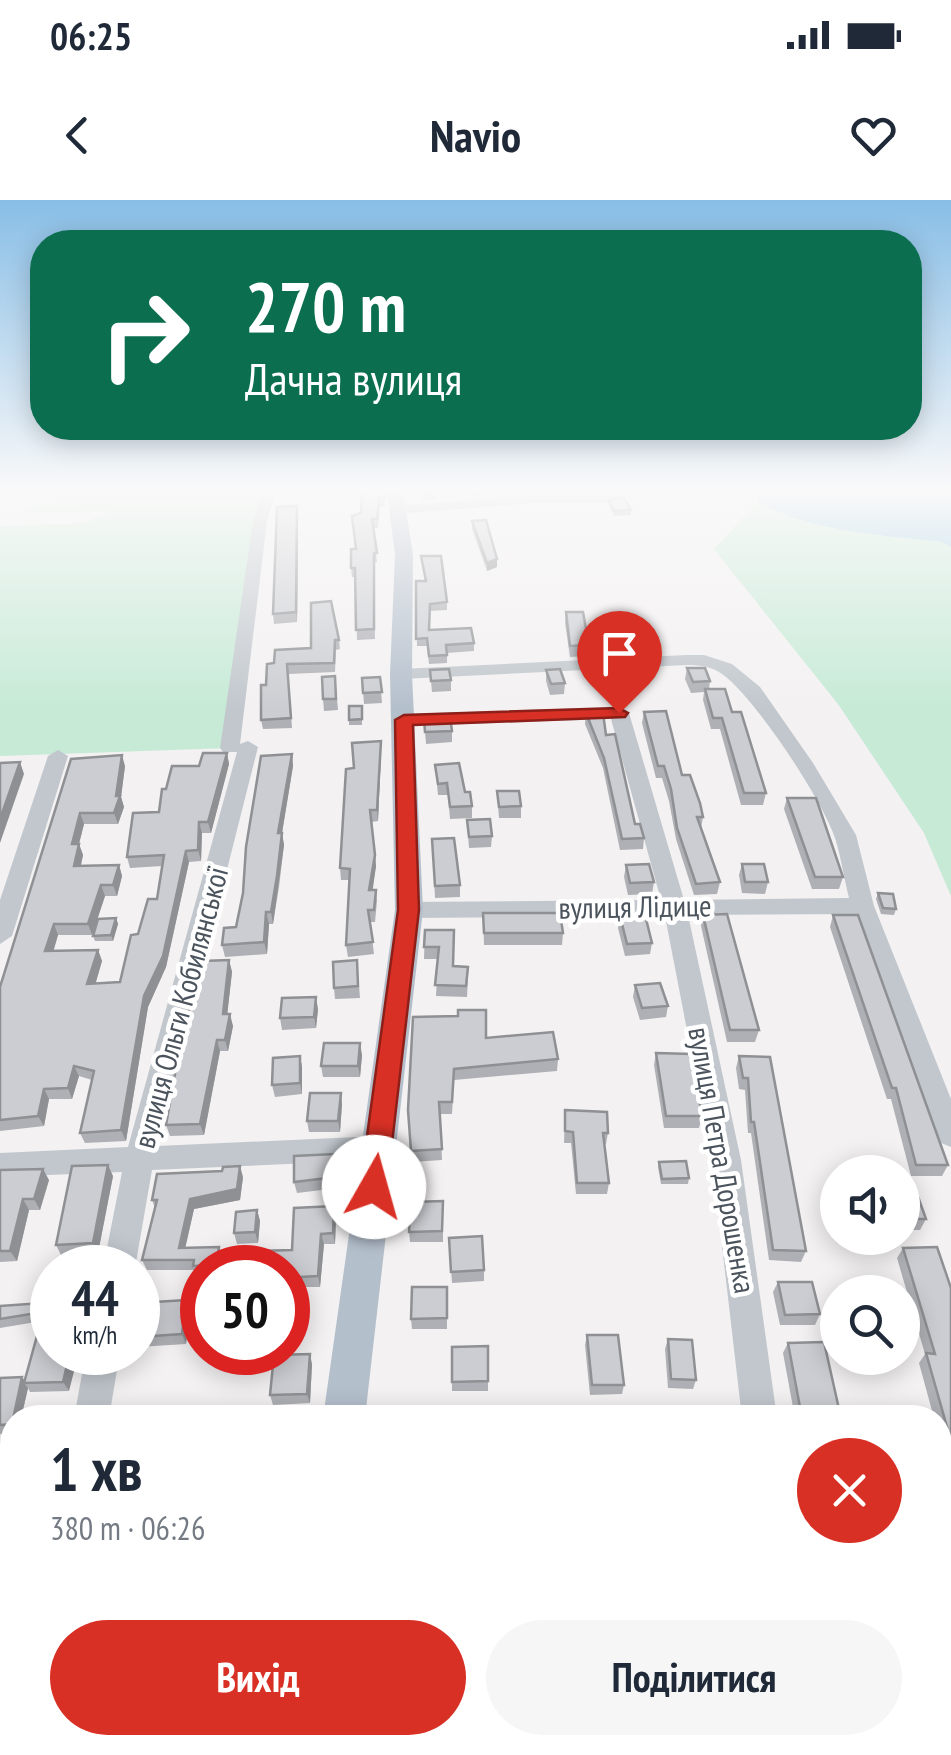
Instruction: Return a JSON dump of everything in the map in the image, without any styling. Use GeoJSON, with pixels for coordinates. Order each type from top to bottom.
{"type":"FeatureCollection","features":[{"type":"Feature","properties":{"kind":"main road"},"geometry":{"type":"LineString","coordinates":[[346,1405],[408,910],[401,674],[404,565]]}},
{"type":"Feature","properties":{"kind":"street","name":"вулиця Ольги Кобилянської"},"geometry":{"type":"LineString","coordinates":[[123,1245],[139,1161],[239,747],[256,565]]}},
{"type":"Feature","properties":{"kind":"street"},"geometry":{"type":"LineString","coordinates":[[401,674],[686,660],[704,660],[726,668],[753,692],[803,763],[846,836],[862,906],[951,1135]]}},
{"type":"Feature","properties":{"kind":"street","name":"вулиця Петра Дорошенка"},"geometry":{"type":"LineString","coordinates":[[404,720],[619,713],[674,905],[715,1090],[743,1258],[759,1405]]}},
{"type":"Feature","properties":{"kind":"street"},"geometry":{"type":"LineString","coordinates":[[0,936],[58,756]]}},
{"type":"Feature","properties":{"kind":"street","name":"вулиця Лідице"},"geometry":{"type":"LineString","coordinates":[[408,910],[862,906]]}},
{"type":"Feature","properties":{"kind":"street"},"geometry":{"type":"LineString","coordinates":[[0,1165],[378,1148]]}},
{"type":"Feature","properties":{"kind":"street"},"geometry":{"type":"LineString","coordinates":[[93,1405],[99,1375]]}},
{"type":"Feature","properties":{"kind":"green space"},"geometry":{"type":"Polygon","coordinates":[[[0,565],[258,565],[230,748],[0,756],[0,565]]]}},
{"type":"Feature","properties":{"kind":"green space"},"geometry":{"type":"Polygon","coordinates":[[[726,565],[951,565],[951,896],[924,833],[838,704],[726,565]]]}},
{"type":"Feature","properties":{"kind":"building"},"geometry":{"type":"Polygon","coordinates":[[[275,565],[296,565],[296,612],[273,614],[275,565]]]}},
{"type":"Feature","properties":{"kind":"building"},"geometry":{"type":"Polygon","coordinates":[[[351,565],[374,565],[374,629],[356,630],[355,568],[351,565]]]}},
{"type":"Feature","properties":{"kind":"building"},"geometry":{"type":"Polygon","coordinates":[[[423,565],[442,565],[447,602],[430,604],[429,630],[471,628],[474,643],[446,645],[447,655],[429,656],[427,638],[416,639],[416,581],[426,581],[423,565]]]}},
{"type":"Feature","properties":{"kind":"building"},"geometry":{"type":"Polygon","coordinates":[[[331,601],[339,640],[335,640],[334,663],[287,664],[291,718],[261,720],[261,685],[266,685],[267,664],[274,663],[275,650],[311,648],[311,603],[331,601]]]}},
{"type":"Feature","properties":{"kind":"building"},"geometry":{"type":"Polygon","coordinates":[[[566,612],[583,612],[589,645],[570,646],[566,612]]]}},
{"type":"Feature","properties":{"kind":"building"},"geometry":{"type":"Polygon","coordinates":[[[687,668],[705,668],[710,681],[693,682],[687,668]]]}},
{"type":"Feature","properties":{"kind":"building"},"geometry":{"type":"Polygon","coordinates":[[[449,669],[451,680],[431,681],[430,670],[449,669]]]}},
{"type":"Feature","properties":{"kind":"building"},"geometry":{"type":"Polygon","coordinates":[[[560,669],[565,683],[551,684],[546,670],[560,669]]]}},
{"type":"Feature","properties":{"kind":"building"},"geometry":{"type":"Polygon","coordinates":[[[335,676],[336,699],[323,699],[322,677],[335,676]]]}},
{"type":"Feature","properties":{"kind":"building"},"geometry":{"type":"Polygon","coordinates":[[[380,677],[382,692],[363,693],[362,678],[380,677]]]}},
{"type":"Feature","properties":{"kind":"building"},"geometry":{"type":"Polygon","coordinates":[[[705,689],[725,689],[732,712],[741,712],[766,793],[744,793],[722,718],[713,718],[705,689]]]}},
{"type":"Feature","properties":{"kind":"building"},"geometry":{"type":"Polygon","coordinates":[[[349,706],[362,706],[362,719],[349,720],[349,706]]]}},
{"type":"Feature","properties":{"kind":"building"},"geometry":{"type":"Polygon","coordinates":[[[666,711],[682,775],[690,775],[700,803],[703,817],[697,817],[720,882],[696,884],[677,828],[671,789],[664,766],[658,766],[644,712],[666,711]]]}},
{"type":"Feature","properties":{"kind":"building"},"geometry":{"type":"Polygon","coordinates":[[[586,713],[603,713],[606,735],[615,734],[635,824],[640,824],[644,838],[622,839],[604,758],[586,713]]]}},
{"type":"Feature","properties":{"kind":"building"},"geometry":{"type":"Polygon","coordinates":[[[450,717],[452,731],[425,732],[424,718],[450,717]]]}},
{"type":"Feature","properties":{"kind":"building"},"geometry":{"type":"Polygon","coordinates":[[[381,741],[377,810],[370,810],[375,855],[369,890],[376,890],[374,910],[368,910],[373,942],[346,945],[350,869],[340,868],[346,769],[354,768],[352,743],[381,741]]]}},
{"type":"Feature","properties":{"kind":"building"},"geometry":{"type":"Polygon","coordinates":[[[203,753],[227,753],[208,822],[199,822],[198,850],[186,851],[163,956],[144,996],[121,1130],[80,1133],[94,1071],[74,1066],[68,1088],[44,1089],[38,1116],[0,1120],[0,987],[71,759],[122,755],[116,796],[120,796],[114,813],[80,813],[72,844],[79,844],[74,866],[119,865],[113,885],[101,885],[88,924],[54,924],[45,951],[98,950],[87,984],[120,982],[131,935],[138,934],[148,899],[157,899],[164,855],[127,857],[133,813],[159,812],[162,789],[166,789],[172,766],[199,766],[203,753]]]}},
{"type":"Feature","properties":{"kind":"building"},"geometry":{"type":"Polygon","coordinates":[[[292,754],[278,833],[282,833],[277,876],[271,912],[266,912],[264,942],[222,945],[224,928],[236,927],[261,756],[292,754]]]}},
{"type":"Feature","properties":{"kind":"building"},"geometry":{"type":"Polygon","coordinates":[[[20,762],[0,819],[0,763],[20,762]]]}},
{"type":"Feature","properties":{"kind":"building"},"geometry":{"type":"Polygon","coordinates":[[[459,763],[472,806],[450,807],[447,783],[438,784],[435,765],[459,763]]]}},
{"type":"Feature","properties":{"kind":"building"},"geometry":{"type":"Polygon","coordinates":[[[497,791],[519,791],[521,806],[499,807],[497,791]]]}},
{"type":"Feature","properties":{"kind":"building"},"geometry":{"type":"Polygon","coordinates":[[[787,798],[816,798],[843,877],[815,877],[787,798]]]}},
{"type":"Feature","properties":{"kind":"building"},"geometry":{"type":"Polygon","coordinates":[[[490,819],[492,836],[469,837],[467,820],[490,819]]]}},
{"type":"Feature","properties":{"kind":"building"},"geometry":{"type":"Polygon","coordinates":[[[454,838],[460,885],[435,886],[432,839],[454,838]]]}},
{"type":"Feature","properties":{"kind":"building"},"geometry":{"type":"Polygon","coordinates":[[[649,864],[654,882],[630,883],[626,865],[649,864]]]}},
{"type":"Feature","properties":{"kind":"building"},"geometry":{"type":"Polygon","coordinates":[[[742,864],[764,864],[768,882],[745,882],[742,864]]]}},
{"type":"Feature","properties":{"kind":"building"},"geometry":{"type":"Polygon","coordinates":[[[878,893],[893,894],[896,909],[883,908],[878,893]]]}},
{"type":"Feature","properties":{"kind":"building"},"geometry":{"type":"Polygon","coordinates":[[[483,913],[560,913],[563,933],[484,933],[483,913]]]}},
{"type":"Feature","properties":{"kind":"building"},"geometry":{"type":"Polygon","coordinates":[[[727,914],[759,1030],[730,1030],[703,915],[727,914]]]}},
{"type":"Feature","properties":{"kind":"building"},"geometry":{"type":"Polygon","coordinates":[[[645,915],[652,943],[627,944],[620,916],[645,915]]]}},
{"type":"Feature","properties":{"kind":"building"},"geometry":{"type":"Polygon","coordinates":[[[833,915],[858,915],[948,1165],[920,1165],[920,1155],[913,1155],[896,1088],[892,1088],[833,915]]]}},
{"type":"Feature","properties":{"kind":"building"},"geometry":{"type":"Polygon","coordinates":[[[116,918],[111,935],[93,936],[98,919],[116,918]]]}},
{"type":"Feature","properties":{"kind":"building"},"geometry":{"type":"Polygon","coordinates":[[[425,930],[454,930],[453,966],[468,967],[466,986],[435,985],[439,947],[424,947],[425,930]]]}},
{"type":"Feature","properties":{"kind":"building"},"geometry":{"type":"Polygon","coordinates":[[[229,960],[223,1014],[230,1014],[225,1040],[217,1040],[200,1124],[166,1125],[181,1040],[202,961],[229,960]]]}},
{"type":"Feature","properties":{"kind":"building"},"geometry":{"type":"Polygon","coordinates":[[[357,960],[358,986],[334,988],[333,962],[357,960]]]}},
{"type":"Feature","properties":{"kind":"building"},"geometry":{"type":"Polygon","coordinates":[[[660,983],[668,1006],[642,1008],[635,985],[660,983]]]}},
{"type":"Feature","properties":{"kind":"building"},"geometry":{"type":"Polygon","coordinates":[[[316,997],[314,1017],[280,1018],[282,998],[316,997]]]}},
{"type":"Feature","properties":{"kind":"building"},"geometry":{"type":"Polygon","coordinates":[[[458,1010],[486,1010],[486,1038],[553,1032],[558,1059],[454,1069],[452,1102],[439,1102],[442,1149],[411,1151],[408,1110],[413,1017],[458,1016],[458,1010]]]}},
{"type":"Feature","properties":{"kind":"building"},"geometry":{"type":"Polygon","coordinates":[[[324,1043],[360,1043],[358,1066],[321,1066],[324,1043]]]}},
{"type":"Feature","properties":{"kind":"building"},"geometry":{"type":"Polygon","coordinates":[[[656,1053],[691,1054],[702,1116],[666,1116],[656,1053]]]}},
{"type":"Feature","properties":{"kind":"building"},"geometry":{"type":"Polygon","coordinates":[[[300,1056],[300,1083],[272,1085],[273,1058],[300,1056]]]}},
{"type":"Feature","properties":{"kind":"building"},"geometry":{"type":"Polygon","coordinates":[[[739,1056],[770,1057],[806,1251],[773,1250],[751,1122],[748,1078],[743,1078],[739,1056]]]}},
{"type":"Feature","properties":{"kind":"building"},"geometry":{"type":"Polygon","coordinates":[[[310,1093],[341,1093],[338,1121],[307,1121],[310,1093]]]}},
{"type":"Feature","properties":{"kind":"building"},"geometry":{"type":"Polygon","coordinates":[[[565,1110],[607,1112],[608,1133],[603,1133],[609,1183],[577,1183],[573,1132],[565,1131],[565,1110]]]}},
{"type":"Feature","properties":{"kind":"building"},"geometry":{"type":"Polygon","coordinates":[[[335,1154],[336,1177],[294,1182],[294,1156],[335,1154]]]}},
{"type":"Feature","properties":{"kind":"building"},"geometry":{"type":"Polygon","coordinates":[[[686,1161],[689,1178],[662,1179],[659,1162],[686,1161]]]}},
{"type":"Feature","properties":{"kind":"building"},"geometry":{"type":"Polygon","coordinates":[[[108,1165],[93,1243],[56,1245],[72,1166],[108,1165]]]}},
{"type":"Feature","properties":{"kind":"building"},"geometry":{"type":"Polygon","coordinates":[[[240,1166],[237,1189],[190,1199],[180,1260],[160,1260],[160,1245],[146,1245],[157,1200],[152,1200],[157,1174],[222,1171],[223,1167],[240,1166]]]}},
{"type":"Feature","properties":{"kind":"building"},"geometry":{"type":"Polygon","coordinates":[[[43,1169],[34,1199],[23,1199],[10,1251],[0,1251],[0,1170],[43,1169]]]}},
{"type":"Feature","properties":{"kind":"building"},"geometry":{"type":"Polygon","coordinates":[[[443,1201],[442,1231],[409,1232],[411,1202],[443,1201]]]}},
{"type":"Feature","properties":{"kind":"building"},"geometry":{"type":"Polygon","coordinates":[[[334,1206],[333,1233],[321,1234],[318,1276],[310,1276],[310,1245],[292,1245],[294,1208],[334,1206]]]}},
{"type":"Feature","properties":{"kind":"building"},"geometry":{"type":"Polygon","coordinates":[[[257,1210],[255,1232],[234,1233],[236,1212],[257,1210]]]}},
{"type":"Feature","properties":{"kind":"building"},"geometry":{"type":"Polygon","coordinates":[[[482,1236],[484,1270],[451,1272],[449,1238],[482,1236]]]}},
{"type":"Feature","properties":{"kind":"building"},"geometry":{"type":"Polygon","coordinates":[[[937,1247],[951,1288],[951,1405],[941,1405],[926,1353],[935,1354],[920,1304],[920,1275],[911,1275],[905,1255],[920,1255],[920,1248],[937,1247]]]}},
{"type":"Feature","properties":{"kind":"building"},"geometry":{"type":"Polygon","coordinates":[[[778,1282],[812,1282],[820,1314],[785,1315],[778,1282]]]}},
{"type":"Feature","properties":{"kind":"building"},"geometry":{"type":"Polygon","coordinates":[[[412,1287],[447,1287],[447,1318],[411,1319],[412,1287]]]}},
{"type":"Feature","properties":{"kind":"building"},"geometry":{"type":"Polygon","coordinates":[[[180,1300],[180,1334],[160,1336],[160,1302],[180,1300]]]}},
{"type":"Feature","properties":{"kind":"building"},"geometry":{"type":"Polygon","coordinates":[[[30,1304],[30,1314],[0,1319],[0,1306],[30,1304]]]}},
{"type":"Feature","properties":{"kind":"building"},"geometry":{"type":"Polygon","coordinates":[[[587,1335],[618,1335],[624,1385],[592,1385],[587,1335]]]}},
{"type":"Feature","properties":{"kind":"building"},"geometry":{"type":"Polygon","coordinates":[[[668,1339],[692,1340],[696,1380],[671,1379],[668,1339]]]}},
{"type":"Feature","properties":{"kind":"building"},"geometry":{"type":"Polygon","coordinates":[[[820,1342],[820,1375],[831,1375],[838,1405],[800,1405],[788,1343],[820,1342]]]}},
{"type":"Feature","properties":{"kind":"building"},"geometry":{"type":"Polygon","coordinates":[[[488,1346],[488,1381],[452,1382],[452,1347],[488,1346]]]}},
{"type":"Feature","properties":{"kind":"building"},"geometry":{"type":"Polygon","coordinates":[[[30,1361],[30,1375],[65,1375],[63,1382],[24,1383],[30,1361]]]}},
{"type":"Feature","properties":{"kind":"building"},"geometry":{"type":"Polygon","coordinates":[[[272,1375],[308,1375],[307,1394],[270,1395],[272,1375]]]}},
{"type":"Feature","properties":{"kind":"building"},"geometry":{"type":"Polygon","coordinates":[[[22,1377],[16,1405],[0,1405],[0,1378],[22,1377]]]}},
{"type":"Feature","properties":{"kind":"route"},"geometry":{"type":"LineString","coordinates":[[374,1187],[408,910],[404,720],[619,713]]}}]}
